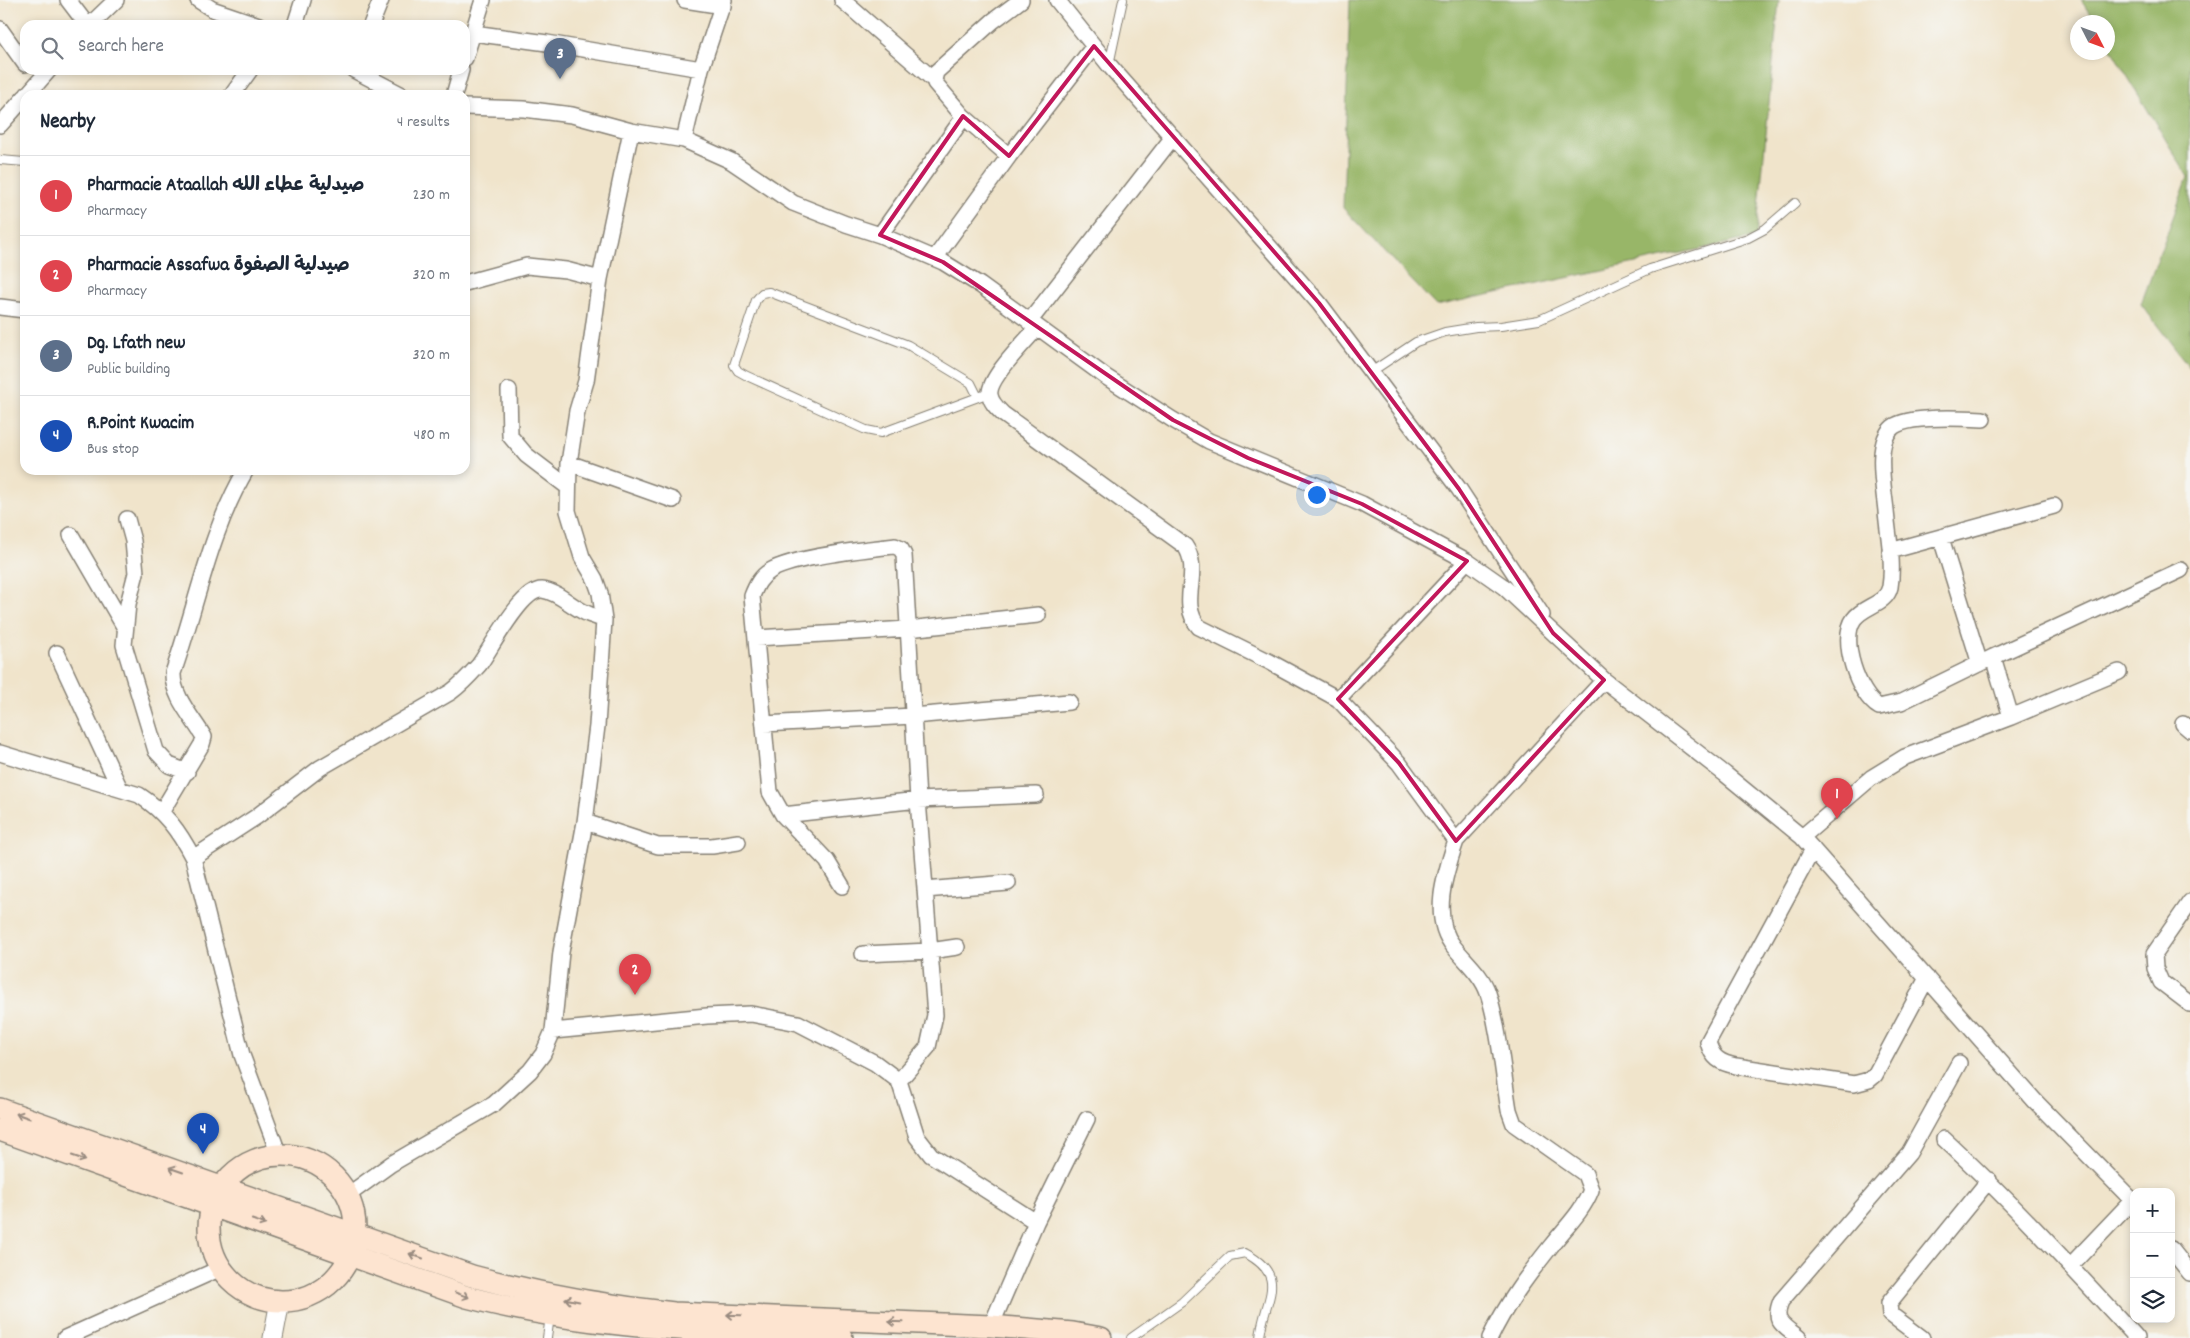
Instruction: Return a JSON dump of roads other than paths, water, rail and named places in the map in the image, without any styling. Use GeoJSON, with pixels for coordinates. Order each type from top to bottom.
{"type":"FeatureCollection","features":[{"type":"Feature","properties":{"kind":"main road"},"geometry":{"type":"LineString","coordinates":[[0,1108],[222,1186],[467,1297],[550,1316],[633,1327],[842,1338]]}},
{"type":"Feature","properties":{"kind":"main road"},"geometry":{"type":"LineString","coordinates":[[0,1130],[213,1206],[546,1295],[619,1307],[674,1313],[991,1326],[1073,1333],[1101,1338]]}},
{"type":"Feature","properties":{"kind":"main road"},"geometry":{"type":"LineString","coordinates":[[279,1155],[300,1157],[319,1164],[336,1178],[348,1195],[354,1214],[353,1244],[339,1273],[322,1289],[302,1298],[280,1301],[262,1299],[246,1292],[232,1282],[221,1268],[210,1238],[209,1221],[222,1186],[233,1174],[247,1164],[262,1158],[279,1155]]}},
{"type":"Feature","properties":{"kind":"street"},"geometry":{"type":"LineString","coordinates":[[68,0],[85,20]]}},
{"type":"Feature","properties":{"kind":"street"},"geometry":{"type":"LineString","coordinates":[[94,20],[116,0]]}},
{"type":"Feature","properties":{"kind":"street"},"geometry":{"type":"LineString","coordinates":[[198,0],[219,5],[249,20]]}},
{"type":"Feature","properties":{"kind":"street"},"geometry":{"type":"LineString","coordinates":[[297,20],[303,0]]}},
{"type":"Feature","properties":{"kind":"street"},"geometry":{"type":"LineString","coordinates":[[374,20],[381,0]]}},
{"type":"Feature","properties":{"kind":"street"},"geometry":{"type":"LineString","coordinates":[[470,42],[483,0]]}},
{"type":"Feature","properties":{"kind":"street"},"geometry":{"type":"LineString","coordinates":[[684,140],[701,69],[724,3],[685,0]]}},
{"type":"Feature","properties":{"kind":"street"},"geometry":{"type":"LineString","coordinates":[[842,0],[934,80],[963,116],[1009,156]]}},
{"type":"Feature","properties":{"kind":"street"},"geometry":{"type":"LineString","coordinates":[[934,80],[936,72],[944,63],[993,20],[1021,0]]}},
{"type":"Feature","properties":{"kind":"street"},"geometry":{"type":"LineString","coordinates":[[1058,0],[1109,65],[1319,303],[1459,489],[1553,633]]}},
{"type":"Feature","properties":{"kind":"street"},"geometry":{"type":"LineString","coordinates":[[0,28],[20,57]]}},
{"type":"Feature","properties":{"kind":"street"},"geometry":{"type":"LineString","coordinates":[[473,33],[547,43],[701,69]]}},
{"type":"Feature","properties":{"kind":"street"},"geometry":{"type":"LineString","coordinates":[[935,258],[1009,156],[1094,46]]}},
{"type":"Feature","properties":{"kind":"street"},"geometry":{"type":"LineString","coordinates":[[30,90],[38,75]]}},
{"type":"Feature","properties":{"kind":"street"},"geometry":{"type":"LineString","coordinates":[[236,90],[246,75]]}},
{"type":"Feature","properties":{"kind":"street"},"geometry":{"type":"LineString","coordinates":[[364,75],[392,90]]}},
{"type":"Feature","properties":{"kind":"street"},"geometry":{"type":"LineString","coordinates":[[456,90],[460,75]]}},
{"type":"Feature","properties":{"kind":"street"},"geometry":{"type":"LineString","coordinates":[[0,125],[20,103]]}},
{"type":"Feature","properties":{"kind":"street"},"geometry":{"type":"LineString","coordinates":[[470,107],[546,111],[631,131],[684,140],[731,161],[794,203],[935,258],[980,285],[1033,325],[1150,406],[1210,440],[1362,504],[1467,561],[1504,587],[1604,680],[1725,774],[1802,837],[2035,1101],[2130,1198]]}},
{"type":"Feature","properties":{"kind":"street"},"geometry":{"type":"LineString","coordinates":[[880,235],[956,130],[963,116]]}},
{"type":"Feature","properties":{"kind":"street"},"geometry":{"type":"LineString","coordinates":[[348,1195],[392,1164],[494,1104],[530,1071],[542,1054],[553,1031],[561,952],[584,822],[597,726],[604,620],[600,594],[595,579],[582,557],[570,518],[569,463],[577,410],[586,381],[600,279],[631,131]]}},
{"type":"Feature","properties":{"kind":"street"},"geometry":{"type":"LineString","coordinates":[[1173,137],[983,395],[1004,414],[1185,546],[1193,562],[1188,592],[1189,608],[1192,618],[1199,627],[1338,699],[1399,764],[1456,842]]}},
{"type":"Feature","properties":{"kind":"street"},"geometry":{"type":"LineString","coordinates":[[470,282],[527,266],[566,270],[600,279]]}},
{"type":"Feature","properties":{"kind":"street"},"geometry":{"type":"LineString","coordinates":[[0,307],[20,309]]}},
{"type":"Feature","properties":{"kind":"street"},"geometry":{"type":"LineString","coordinates":[[509,390],[510,436],[526,455],[568,486]]}},
{"type":"Feature","properties":{"kind":"street"},"geometry":{"type":"LineString","coordinates":[[1983,419],[1926,419],[1894,426],[1882,443],[1882,469],[1890,551],[1890,587],[1887,594],[1881,600],[1859,613],[1849,628],[1856,676],[1872,703],[1879,707],[1888,707],[2181,570]]}},
{"type":"Feature","properties":{"kind":"street"},"geometry":{"type":"LineString","coordinates":[[569,463],[673,500]]}},
{"type":"Feature","properties":{"kind":"street"},"geometry":{"type":"LineString","coordinates":[[162,811],[198,754],[204,737],[177,693],[172,682],[173,673],[216,535],[235,489],[243,475]]}},
{"type":"Feature","properties":{"kind":"street"},"geometry":{"type":"LineString","coordinates":[[1890,551],[2054,506]]}},
{"type":"Feature","properties":{"kind":"street"},"geometry":{"type":"LineString","coordinates":[[127,519],[133,541],[136,573],[125,628],[124,645],[156,751],[169,766],[186,772]]}},
{"type":"Feature","properties":{"kind":"street"},"geometry":{"type":"LineString","coordinates":[[71,535],[125,628]]}},
{"type":"Feature","properties":{"kind":"street"},"geometry":{"type":"LineString","coordinates":[[1941,538],[1986,661],[2011,717]]}},
{"type":"Feature","properties":{"kind":"street"},"geometry":{"type":"LineString","coordinates":[[842,886],[827,861],[783,814],[770,792],[752,596],[756,584],[768,572],[785,563],[895,546],[901,549],[904,555],[918,800],[934,1016],[928,1046],[899,1081]]}},
{"type":"Feature","properties":{"kind":"street"},"geometry":{"type":"LineString","coordinates":[[1338,699],[1467,561]]}},
{"type":"Feature","properties":{"kind":"street"},"geometry":{"type":"LineString","coordinates":[[194,858],[256,817],[320,768],[451,692],[466,680],[480,664],[522,602],[533,593],[540,590],[549,592],[585,613],[604,620]]}},
{"type":"Feature","properties":{"kind":"street"},"geometry":{"type":"LineString","coordinates":[[756,638],[908,629],[1038,615]]}},
{"type":"Feature","properties":{"kind":"street"},"geometry":{"type":"LineString","coordinates":[[57,653],[120,789]]}},
{"type":"Feature","properties":{"kind":"street"},"geometry":{"type":"LineString","coordinates":[[1802,837],[1871,778],[1905,757],[2011,717],[2119,672]]}},
{"type":"Feature","properties":{"kind":"street"},"geometry":{"type":"LineString","coordinates":[[1490,1338],[1499,1319],[1524,1280],[1582,1207],[1591,1190],[1585,1174],[1514,1124],[1509,1110],[1489,995],[1479,976],[1444,933],[1441,920],[1445,875],[1456,842],[1604,680]]}},
{"type":"Feature","properties":{"kind":"street"},"geometry":{"type":"LineString","coordinates":[[764,724],[913,716],[1068,702]]}},
{"type":"Feature","properties":{"kind":"street"},"geometry":{"type":"LineString","coordinates":[[0,753],[139,795],[162,811],[179,831],[194,858],[242,1055],[279,1155]]}},
{"type":"Feature","properties":{"kind":"street"},"geometry":{"type":"LineString","coordinates":[[783,814],[918,800],[1036,795]]}},
{"type":"Feature","properties":{"kind":"street"},"geometry":{"type":"LineString","coordinates":[[584,822],[658,846],[712,846],[738,842]]}},
{"type":"Feature","properties":{"kind":"street"},"geometry":{"type":"LineString","coordinates":[[1813,849],[1708,1042],[1711,1053],[1719,1060],[1736,1066],[1854,1084],[1869,1080],[1875,1075],[1927,978]]}},
{"type":"Feature","properties":{"kind":"street"},"geometry":{"type":"LineString","coordinates":[[925,890],[1008,883]]}},
{"type":"Feature","properties":{"kind":"street"},"geometry":{"type":"LineString","coordinates":[[2190,902],[2154,954],[2155,968],[2161,982],[2190,1004]]}},
{"type":"Feature","properties":{"kind":"street"},"geometry":{"type":"LineString","coordinates":[[863,954],[930,951],[957,947]]}},
{"type":"Feature","properties":{"kind":"street"},"geometry":{"type":"LineString","coordinates":[[553,1031],[707,1016],[751,1014],[798,1023],[875,1063],[899,1081],[917,1137],[931,1155],[1036,1222]]}},
{"type":"Feature","properties":{"kind":"street"},"geometry":{"type":"LineString","coordinates":[[1800,1338],[1778,1321],[1776,1312],[1781,1301],[1908,1153],[1960,1063]]}},
{"type":"Feature","properties":{"kind":"street"},"geometry":{"type":"LineString","coordinates":[[991,1326],[1036,1222],[1087,1119]]}},
{"type":"Feature","properties":{"kind":"street"},"geometry":{"type":"LineString","coordinates":[[1944,1139],[1989,1180],[2071,1265],[2137,1338]]}},
{"type":"Feature","properties":{"kind":"street"},"geometry":{"type":"LineString","coordinates":[[1922,1338],[1890,1314],[1889,1303],[1989,1180]]}},
{"type":"Feature","properties":{"kind":"street"},"geometry":{"type":"LineString","coordinates":[[2071,1265],[2130,1204]]}},
{"type":"Feature","properties":{"kind":"street"},"geometry":{"type":"LineString","coordinates":[[2175,1254],[2190,1273]]}},
{"type":"Feature","properties":{"kind":"street"},"geometry":{"type":"LineString","coordinates":[[64,1338],[221,1268]]}},
{"type":"Feature","properties":{"kind":"street"},"geometry":{"type":"LineString","coordinates":[[272,1338],[280,1301]]}},
{"type":"Feature","properties":{"kind":"lane"},"geometry":{"type":"LineString","coordinates":[[1109,65],[1123,0]]}},
{"type":"Feature","properties":{"kind":"lane"},"geometry":{"type":"LineString","coordinates":[[0,160],[20,162]]}},
{"type":"Feature","properties":{"kind":"lane"},"geometry":{"type":"LineString","coordinates":[[1371,372],[1416,342],[1445,332],[1476,326],[1502,326],[1539,320],[1650,269],[1748,238],[1765,229],[1795,203]]}},
{"type":"Feature","properties":{"kind":"lane"},"geometry":{"type":"LineString","coordinates":[[769,292],[908,345],[971,383],[983,395],[881,433],[866,430],[747,376],[738,371],[734,365],[756,300],[762,293],[769,292]]}},
{"type":"Feature","properties":{"kind":"lane"},"geometry":{"type":"LineString","coordinates":[[1131,1338],[1182,1302],[1230,1256],[1245,1253],[1267,1269],[1272,1280],[1260,1338]]}},
{"type":"Feature","properties":{"kind":"lane"},"geometry":{"type":"LineString","coordinates":[[547,1338],[550,1316]]}},
{"type":"Feature","properties":{"kind":"place","name":"Dg. Lfath new"},"geometry":{"type":"Point","coordinates":[560,79]}},
{"type":"Feature","properties":{"kind":"place","name":"Pharmacie Ataallah صيدلية عطاء الله"},"geometry":{"type":"Point","coordinates":[1837,819]}},
{"type":"Feature","properties":{"kind":"place","name":"Pharmacie Assafwa صيدلية الصفوة"},"geometry":{"type":"Point","coordinates":[635,995]}},
{"type":"Feature","properties":{"kind":"place","name":"R.Point Kwacim"},"geometry":{"type":"Point","coordinates":[203,1154]}}]}
